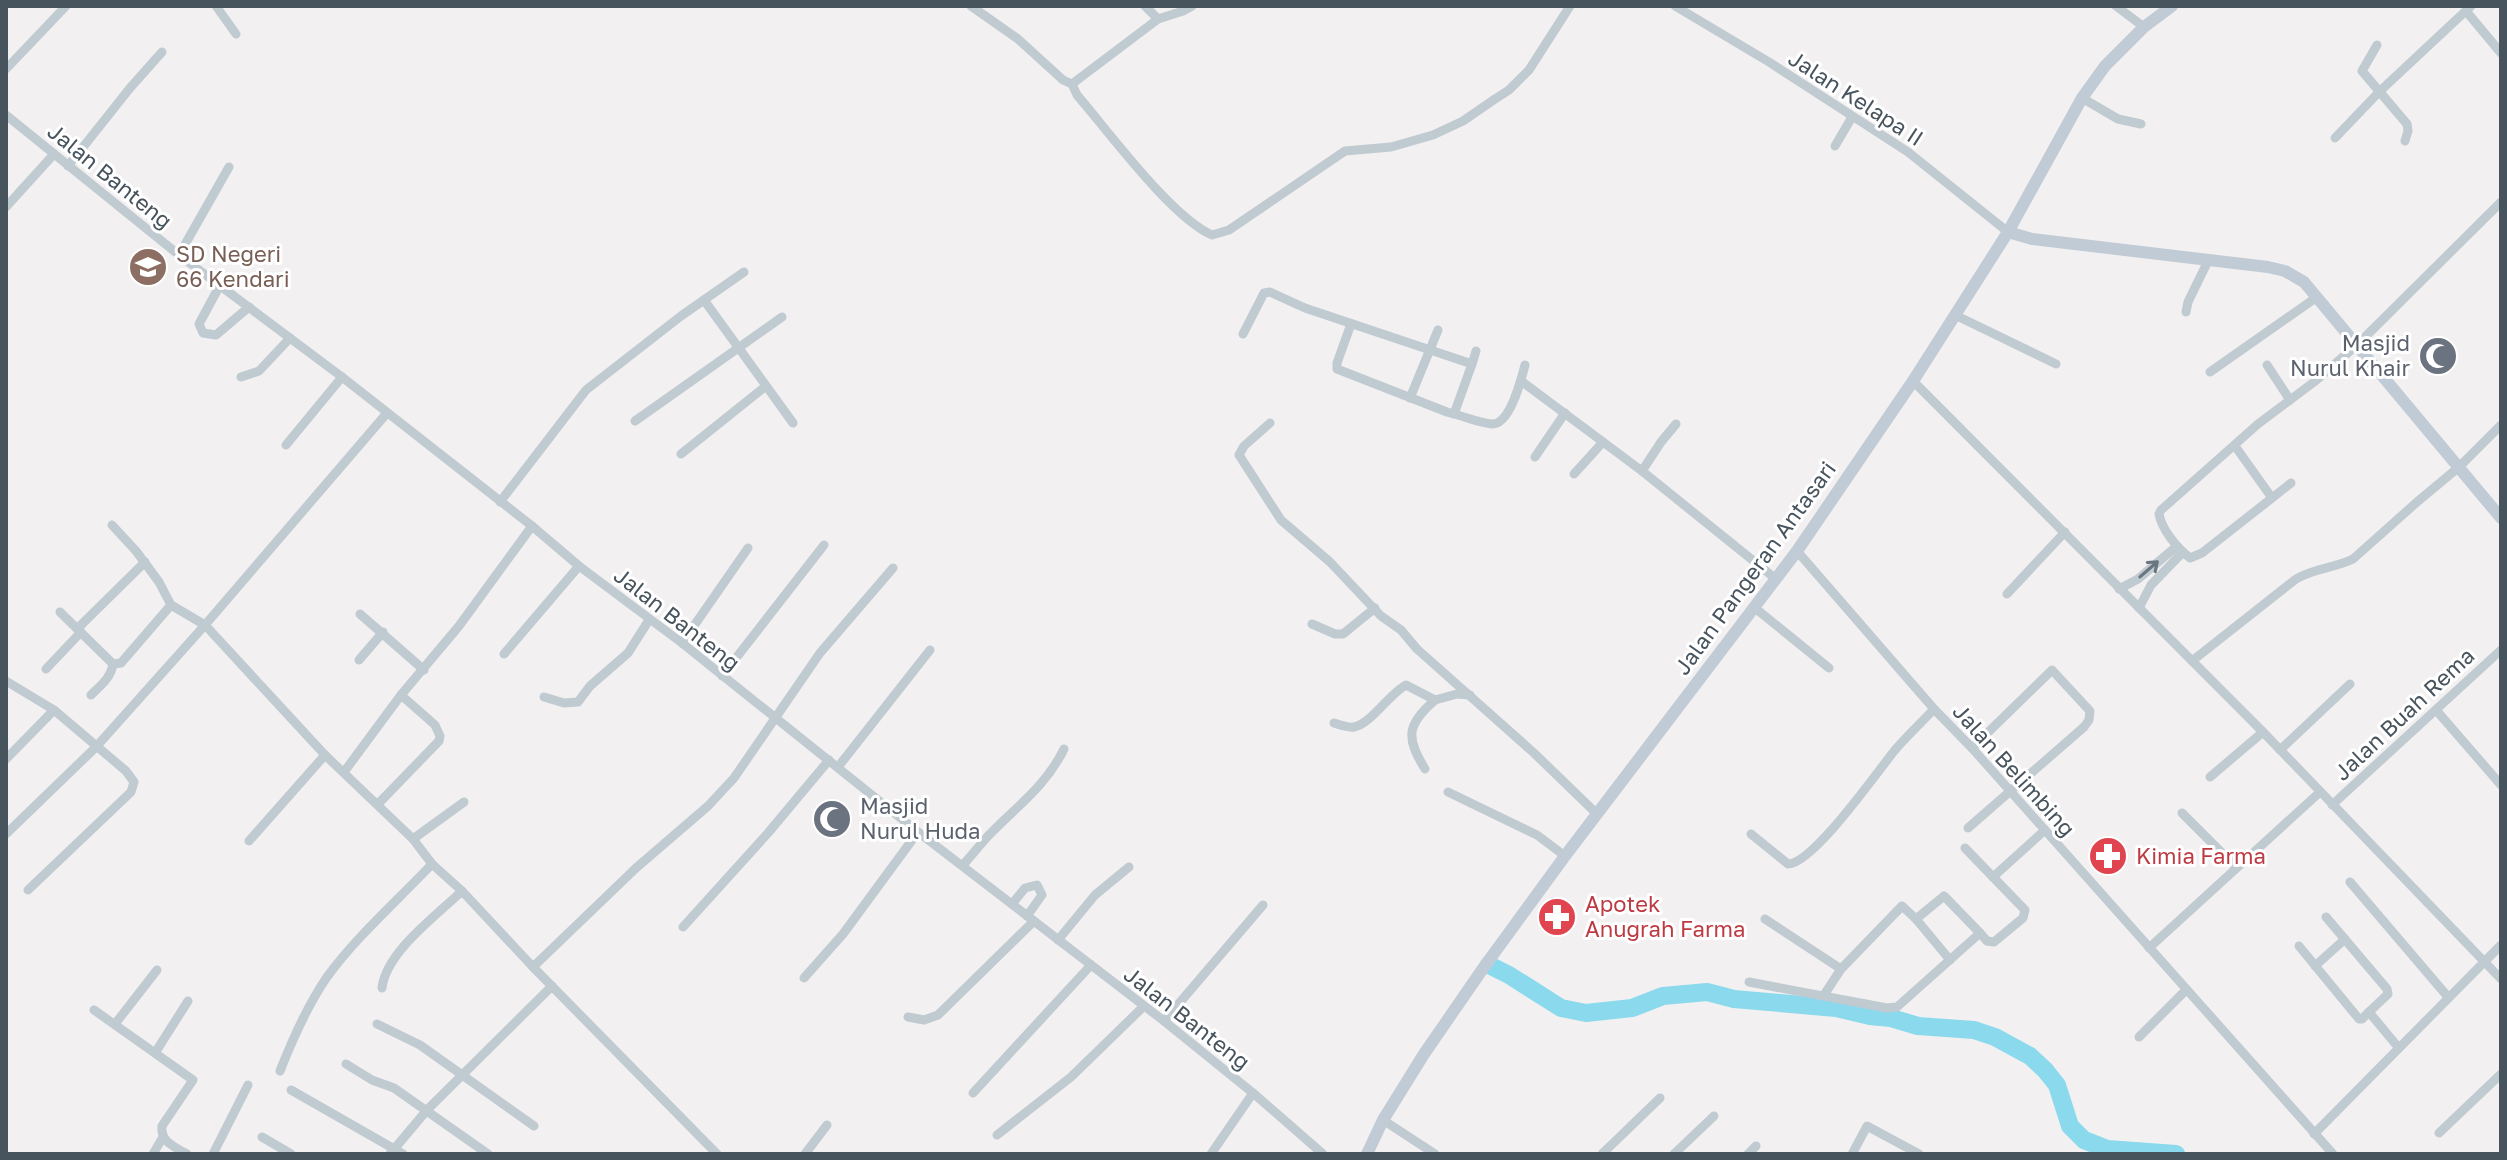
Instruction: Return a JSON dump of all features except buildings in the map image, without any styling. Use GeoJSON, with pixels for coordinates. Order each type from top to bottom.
{"type":"FeatureCollection","features":[{"type":"Feature","properties":{"kind":"street"},"geometry":{"type":"LineString","coordinates":[[6,69],[66,6]]}},
{"type":"Feature","properties":{"kind":"street"},"geometry":{"type":"LineString","coordinates":[[216,6],[236,34]]}},
{"type":"Feature","properties":{"kind":"street"},"geometry":{"type":"LineString","coordinates":[[971,6],[1018,39],[1063,80],[1072,84],[1077,95],[1174,206],[1197,227],[1217,235],[1229,230],[1345,151],[1391,147],[1433,135],[1463,121],[1509,90],[1529,70],[1570,6]]}},
{"type":"Feature","properties":{"kind":"street"},"geometry":{"type":"LineString","coordinates":[[1145,6],[1158,19]]}},
{"type":"Feature","properties":{"kind":"street"},"geometry":{"type":"LineString","coordinates":[[1072,84],[1158,19],[1192,6]]}},
{"type":"Feature","properties":{"kind":"street","name":"Jalan Kelapa II"},"geometry":{"type":"LineString","coordinates":[[1675,6],[1769,62],[1908,152],[2008,232]]}},
{"type":"Feature","properties":{"kind":"street"},"geometry":{"type":"LineString","coordinates":[[2116,6],[2144,27]]}},
{"type":"Feature","properties":{"kind":"street","name":"Jalan Pangeran Antasari"},"geometry":{"type":"LineString","coordinates":[[1367,1154],[1383,1120],[1424,1054],[1484,967],[1797,551],[1913,381],[2008,232],[2082,98],[2109,60],[2172,6]]}},
{"type":"Feature","properties":{"kind":"street"},"geometry":{"type":"LineString","coordinates":[[2335,138],[2468,8],[2501,53]]}},
{"type":"Feature","properties":{"kind":"street"},"geometry":{"type":"LineString","coordinates":[[2377,45],[2362,71],[2407,124],[2405,141]]}},
{"type":"Feature","properties":{"kind":"street"},"geometry":{"type":"LineString","coordinates":[[68,166],[162,52]]}},
{"type":"Feature","properties":{"kind":"street"},"geometry":{"type":"LineString","coordinates":[[2082,98],[2118,119],[2141,124]]}},
{"type":"Feature","properties":{"kind":"street","name":"Jalan Banteng"},"geometry":{"type":"LineString","coordinates":[[6,115],[179,255],[342,377],[918,832],[1164,1021],[1323,1154]]}},
{"type":"Feature","properties":{"kind":"street"},"geometry":{"type":"LineString","coordinates":[[1835,146],[1852,117]]}},
{"type":"Feature","properties":{"kind":"street"},"geometry":{"type":"LineString","coordinates":[[6,207],[54,154]]}},
{"type":"Feature","properties":{"kind":"street"},"geometry":{"type":"LineString","coordinates":[[179,255],[229,167]]}},
{"type":"Feature","properties":{"kind":"street"},"geometry":{"type":"LineString","coordinates":[[2291,483],[2202,553],[2190,558],[2160,521],[2161,510],[2258,424],[2358,344],[2501,202]]}},
{"type":"Feature","properties":{"kind":"street"},"geometry":{"type":"LineString","coordinates":[[2008,232],[2032,239],[2255,265],[2298,276],[2501,518]]}},
{"type":"Feature","properties":{"kind":"street"},"geometry":{"type":"LineString","coordinates":[[2186,312],[2208,261]]}},
{"type":"Feature","properties":{"kind":"street"},"geometry":{"type":"LineString","coordinates":[[500,502],[586,390],[744,272]]}},
{"type":"Feature","properties":{"kind":"street"},"geometry":{"type":"LineString","coordinates":[[220,285],[199,324],[203,333],[216,335],[249,307]]}},
{"type":"Feature","properties":{"kind":"street"},"geometry":{"type":"LineString","coordinates":[[1243,334],[1266,292],[1472,364]]}},
{"type":"Feature","properties":{"kind":"street"},"geometry":{"type":"LineString","coordinates":[[2210,372],[2317,297]]}},
{"type":"Feature","properties":{"kind":"street"},"geometry":{"type":"LineString","coordinates":[[704,300],[793,423]]}},
{"type":"Feature","properties":{"kind":"street"},"geometry":{"type":"LineString","coordinates":[[1955,315],[2056,364]]}},
{"type":"Feature","properties":{"kind":"street"},"geometry":{"type":"LineString","coordinates":[[635,421],[782,317]]}},
{"type":"Feature","properties":{"kind":"street"},"geometry":{"type":"LineString","coordinates":[[1351,324],[1337,369],[1454,414],[1497,424],[1507,415],[1525,365]]}},
{"type":"Feature","properties":{"kind":"street"},"geometry":{"type":"LineString","coordinates":[[1410,398],[1438,330]]}},
{"type":"Feature","properties":{"kind":"street"},"geometry":{"type":"LineString","coordinates":[[241,377],[259,371],[290,338]]}},
{"type":"Feature","properties":{"kind":"street"},"geometry":{"type":"LineString","coordinates":[[1454,414],[1476,351]]}},
{"type":"Feature","properties":{"kind":"street"},"geometry":{"type":"LineString","coordinates":[[2267,365],[2290,400]]}},
{"type":"Feature","properties":{"kind":"street"},"geometry":{"type":"LineString","coordinates":[[286,445],[342,377]]}},
{"type":"Feature","properties":{"kind":"street"},"geometry":{"type":"LineString","coordinates":[[1521,381],[1642,471],[1776,579]]}},
{"type":"Feature","properties":{"kind":"street"},"geometry":{"type":"LineString","coordinates":[[1913,381],[2263,732],[2501,979]]}},
{"type":"Feature","properties":{"kind":"street"},"geometry":{"type":"LineString","coordinates":[[681,454],[766,386]]}},
{"type":"Feature","properties":{"kind":"street"},"geometry":{"type":"LineString","coordinates":[[6,834],[96,747],[387,413]]}},
{"type":"Feature","properties":{"kind":"street"},"geometry":{"type":"LineString","coordinates":[[1535,457],[1565,413]]}},
{"type":"Feature","properties":{"kind":"street"},"geometry":{"type":"LineString","coordinates":[[1270,423],[1239,452],[1281,520],[1330,562],[1417,649],[1597,814]]}},
{"type":"Feature","properties":{"kind":"street"},"geometry":{"type":"LineString","coordinates":[[1642,471],[1676,424]]}},
{"type":"Feature","properties":{"kind":"street"},"geometry":{"type":"LineString","coordinates":[[2192,661],[2305,573],[2342,565],[2353,559],[2459,467],[2501,425]]}},
{"type":"Feature","properties":{"kind":"street"},"geometry":{"type":"LineString","coordinates":[[1574,474],[1603,442]]}},
{"type":"Feature","properties":{"kind":"street"},"geometry":{"type":"LineString","coordinates":[[2235,446],[2272,498]]}},
{"type":"Feature","properties":{"kind":"street"},"geometry":{"type":"LineString","coordinates":[[112,525],[145,562],[171,605],[205,625],[325,755],[413,839],[432,864],[462,891],[717,1154]]}},
{"type":"Feature","properties":{"kind":"street"},"geometry":{"type":"LineString","coordinates":[[344,772],[532,526]]}},
{"type":"Feature","properties":{"kind":"street"},"geometry":{"type":"LineString","coordinates":[[2007,594],[2065,532]]}},
{"type":"Feature","properties":{"kind":"street"},"geometry":{"type":"LineString","coordinates":[[722,676],[824,545]]}},
{"type":"Feature","properties":{"kind":"street"},"geometry":{"type":"LineString","coordinates":[[682,643],[748,548]]}},
{"type":"Feature","properties":{"kind":"street"},"geometry":{"type":"LineString","coordinates":[[2119,589],[2180,549]]}},
{"type":"Feature","properties":{"kind":"street"},"geometry":{"type":"LineString","coordinates":[[2139,608],[2151,585],[2180,549]]}},
{"type":"Feature","properties":{"kind":"street","name":"Jalan Belimbing"},"geometry":{"type":"LineString","coordinates":[[1797,551],[1934,709],[2333,1154]]}},
{"type":"Feature","properties":{"kind":"street"},"geometry":{"type":"LineString","coordinates":[[46,669],[145,562]]}},
{"type":"Feature","properties":{"kind":"street"},"geometry":{"type":"LineString","coordinates":[[504,654],[579,566]]}},
{"type":"Feature","properties":{"kind":"street"},"geometry":{"type":"LineString","coordinates":[[533,967],[636,868],[717,797],[751,756],[820,653],[893,568]]}},
{"type":"Feature","properties":{"kind":"street"},"geometry":{"type":"LineString","coordinates":[[113,664],[121,663],[171,605]]}},
{"type":"Feature","properties":{"kind":"street"},"geometry":{"type":"LineString","coordinates":[[1312,624],[1335,634],[1343,634],[1375,608]]}},
{"type":"Feature","properties":{"kind":"street"},"geometry":{"type":"LineString","coordinates":[[1755,608],[1829,668]]}},
{"type":"Feature","properties":{"kind":"street"},"geometry":{"type":"LineString","coordinates":[[60,612],[113,664]]}},
{"type":"Feature","properties":{"kind":"street"},"geometry":{"type":"LineString","coordinates":[[360,614],[424,670]]}},
{"type":"Feature","properties":{"kind":"street"},"geometry":{"type":"LineString","coordinates":[[544,697],[564,703],[578,702],[590,686],[628,653],[649,620]]}},
{"type":"Feature","properties":{"kind":"street"},"geometry":{"type":"LineString","coordinates":[[359,660],[383,632]]}},
{"type":"Feature","properties":{"kind":"street"},"geometry":{"type":"LineString","coordinates":[[838,767],[930,650]]}},
{"type":"Feature","properties":{"kind":"street","name":"Jalan Buah Rema"},"geometry":{"type":"LineString","coordinates":[[2332,805],[2501,650]]}},
{"type":"Feature","properties":{"kind":"street"},"geometry":{"type":"LineString","coordinates":[[91,695],[108,678],[113,664]]}},
{"type":"Feature","properties":{"kind":"street"},"geometry":{"type":"LineString","coordinates":[[1968,828],[2084,727],[2091,716],[2089,709],[2054,670],[2050,670],[1972,748]]}},
{"type":"Feature","properties":{"kind":"street"},"geometry":{"type":"LineString","coordinates":[[7,683],[54,710],[131,776],[133,788],[28,890]]}},
{"type":"Feature","properties":{"kind":"street"},"geometry":{"type":"LineString","coordinates":[[2280,750],[2350,684]]}},
{"type":"Feature","properties":{"kind":"street"},"geometry":{"type":"LineString","coordinates":[[1334,723],[1350,727],[1359,725],[1406,685],[1435,700]]}},
{"type":"Feature","properties":{"kind":"street"},"geometry":{"type":"LineString","coordinates":[[1425,769],[1414,752],[1410,735],[1422,712],[1435,700],[1457,694],[1470,695]]}},
{"type":"Feature","properties":{"kind":"street"},"geometry":{"type":"LineString","coordinates":[[378,804],[439,741],[435,725],[401,695]]}},
{"type":"Feature","properties":{"kind":"street"},"geometry":{"type":"LineString","coordinates":[[1751,834],[1788,864],[1800,861],[1832,829],[1897,747],[1934,709]]}},
{"type":"Feature","properties":{"kind":"street"},"geometry":{"type":"LineString","coordinates":[[6,759],[54,710]]}},
{"type":"Feature","properties":{"kind":"street"},"geometry":{"type":"LineString","coordinates":[[2436,710],[2501,785]]}},
{"type":"Feature","properties":{"kind":"street"},"geometry":{"type":"LineString","coordinates":[[2210,777],[2263,732]]}},
{"type":"Feature","properties":{"kind":"street"},"geometry":{"type":"LineString","coordinates":[[963,865],[1034,794],[1056,766],[1064,749]]}},
{"type":"Feature","properties":{"kind":"street"},"geometry":{"type":"LineString","coordinates":[[249,841],[325,755]]}},
{"type":"Feature","properties":{"kind":"street"},"geometry":{"type":"LineString","coordinates":[[683,927],[829,760]]}},
{"type":"Feature","properties":{"kind":"street"},"geometry":{"type":"LineString","coordinates":[[1448,792],[1537,835],[1565,856]]}},
{"type":"Feature","properties":{"kind":"street"},"geometry":{"type":"LineString","coordinates":[[2149,948],[2320,792]]}},
{"type":"Feature","properties":{"kind":"street"},"geometry":{"type":"LineString","coordinates":[[413,839],[464,802]]}},
{"type":"Feature","properties":{"kind":"street"},"geometry":{"type":"LineString","coordinates":[[2182,813],[2236,867]]}},
{"type":"Feature","properties":{"kind":"street"},"geometry":{"type":"LineString","coordinates":[[1993,877],[2045,830]]}},
{"type":"Feature","properties":{"kind":"street"},"geometry":{"type":"LineString","coordinates":[[804,978],[843,934],[918,832]]}},
{"type":"Feature","properties":{"kind":"street"},"geometry":{"type":"LineString","coordinates":[[1916,919],[1940,892],[1990,942],[1996,941],[2026,914],[1965,848]]}},
{"type":"Feature","properties":{"kind":"street"},"geometry":{"type":"LineString","coordinates":[[280,1071],[298,1027],[325,980],[432,864]]}},
{"type":"Feature","properties":{"kind":"street"},"geometry":{"type":"LineString","coordinates":[[1058,940],[1095,895],[1129,867]]}},
{"type":"Feature","properties":{"kind":"street"},"geometry":{"type":"LineString","coordinates":[[2350,882],[2448,997]]}},
{"type":"Feature","properties":{"kind":"street"},"geometry":{"type":"LineString","coordinates":[[908,1017],[924,1020],[938,1015],[1031,918],[1042,895],[1037,885],[1025,888],[1012,904]]}},
{"type":"Feature","properties":{"kind":"street"},"geometry":{"type":"LineString","coordinates":[[382,988],[386,971],[397,955],[462,891]]}},
{"type":"Feature","properties":{"kind":"street"},"geometry":{"type":"LineString","coordinates":[[1164,1021],[1263,905]]}},
{"type":"Feature","properties":{"kind":"street"},"geometry":{"type":"LineString","coordinates":[[1824,995],[1841,969],[1899,907],[1904,907],[1916,919],[1950,960]]}},
{"type":"Feature","properties":{"kind":"street"},"geometry":{"type":"LineString","coordinates":[[2299,946],[2359,1019],[2388,994],[2326,917]]}},
{"type":"Feature","properties":{"kind":"street"},"geometry":{"type":"LineString","coordinates":[[1765,919],[1841,969]]}},
{"type":"Feature","properties":{"kind":"street"},"geometry":{"type":"LineString","coordinates":[[1749,982],[1894,1008],[1980,933]]}},
{"type":"Feature","properties":{"kind":"street"},"geometry":{"type":"LineString","coordinates":[[2315,966],[2345,939]]}},
{"type":"Feature","properties":{"kind":"street"},"geometry":{"type":"LineString","coordinates":[[2314,1134],[2501,945]]}},
{"type":"Feature","properties":{"kind":"street"},"geometry":{"type":"LineString","coordinates":[[973,1093],[1091,965]]}},
{"type":"Feature","properties":{"kind":"street"},"geometry":{"type":"LineString","coordinates":[[115,1024],[157,970]]}},
{"type":"Feature","properties":{"kind":"street"},"geometry":{"type":"LineString","coordinates":[[291,1090],[396,1152],[427,1110],[552,986]]}},
{"type":"Feature","properties":{"kind":"street"},"geometry":{"type":"LineString","coordinates":[[2139,1037],[2186,990]]}},
{"type":"Feature","properties":{"kind":"street"},"geometry":{"type":"LineString","coordinates":[[155,1053],[188,1001]]}},
{"type":"Feature","properties":{"kind":"street"},"geometry":{"type":"LineString","coordinates":[[997,1135],[1071,1077],[1143,1007]]}},
{"type":"Feature","properties":{"kind":"street"},"geometry":{"type":"LineString","coordinates":[[94,1010],[193,1080],[162,1126],[163,1137],[153,1154]]}},
{"type":"Feature","properties":{"kind":"street"},"geometry":{"type":"LineString","coordinates":[[2369,1012],[2398,1047]]}},
{"type":"Feature","properties":{"kind":"street"},"geometry":{"type":"LineString","coordinates":[[377,1024],[420,1045],[534,1126]]}},
{"type":"Feature","properties":{"kind":"street"},"geometry":{"type":"LineString","coordinates":[[346,1064],[372,1080],[394,1088],[488,1154]]}},
{"type":"Feature","properties":{"kind":"street"},"geometry":{"type":"LineString","coordinates":[[2439,1133],[2501,1074]]}},
{"type":"Feature","properties":{"kind":"street"},"geometry":{"type":"LineString","coordinates":[[213,1154],[248,1085]]}},
{"type":"Feature","properties":{"kind":"street"},"geometry":{"type":"LineString","coordinates":[[1211,1154],[1253,1093]]}},
{"type":"Feature","properties":{"kind":"street"},"geometry":{"type":"LineString","coordinates":[[1602,1154],[1660,1098]]}},
{"type":"Feature","properties":{"kind":"street"},"geometry":{"type":"LineString","coordinates":[[1674,1154],[1714,1116]]}},
{"type":"Feature","properties":{"kind":"street"},"geometry":{"type":"LineString","coordinates":[[1383,1120],[1435,1154]]}},
{"type":"Feature","properties":{"kind":"street"},"geometry":{"type":"LineString","coordinates":[[805,1154],[827,1125]]}},
{"type":"Feature","properties":{"kind":"street"},"geometry":{"type":"LineString","coordinates":[[1852,1154],[1867,1126],[1915,1153]]}},
{"type":"Feature","properties":{"kind":"street"},"geometry":{"type":"LineString","coordinates":[[163,1137],[187,1154]]}},
{"type":"Feature","properties":{"kind":"street"},"geometry":{"type":"LineString","coordinates":[[262,1137],[291,1154]]}},
{"type":"Feature","properties":{"kind":"street"},"geometry":{"type":"LineString","coordinates":[[1748,1154],[1756,1146]]}},
{"type":"Feature","properties":{"kind":"waterway"},"geometry":{"type":"LineString","coordinates":[[1489,965],[1561,1008],[1586,1013],[1632,1008],[1663,996],[1707,992],[1734,999],[1836,1008],[1918,1026],[1974,1030],[1995,1037],[2030,1056],[2045,1070],[2057,1085],[2070,1126],[2084,1140],[2107,1149],[2176,1154]]}},
{"type":"Feature","properties":{"kind":"place","name":"SD Negeri 66 Kendari"},"geometry":{"type":"Point","coordinates":[148,267]}},
{"type":"Feature","properties":{"kind":"place","name":"Masjid Nurul Khair"},"geometry":{"type":"Point","coordinates":[2438,356]}},
{"type":"Feature","properties":{"kind":"place","name":"Masjid Nurul Huda"},"geometry":{"type":"Point","coordinates":[832,819]}},
{"type":"Feature","properties":{"kind":"place","name":"Kimia Farma"},"geometry":{"type":"Point","coordinates":[2108,856]}},
{"type":"Feature","properties":{"kind":"place","name":"Apotek Anugrah Farma"},"geometry":{"type":"Point","coordinates":[1557,917]}}]}
